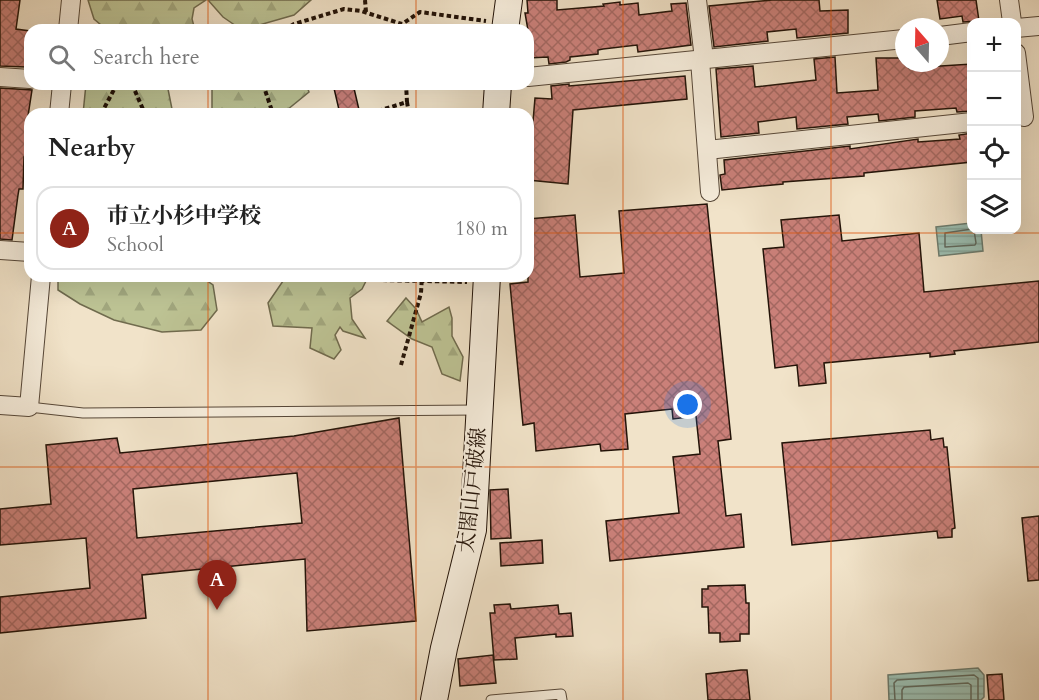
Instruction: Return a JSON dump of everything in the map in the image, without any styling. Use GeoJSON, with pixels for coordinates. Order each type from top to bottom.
{"type":"FeatureCollection","features":[{"type":"Feature","properties":{"kind":"main road"},"geometry":{"type":"LineString","coordinates":[[496,108],[498,90]]}},
{"type":"Feature","properties":{"kind":"main road","name":"太閤山戸破線"},"geometry":{"type":"LineString","coordinates":[[434,700],[444,648],[473,530],[487,282]]}},
{"type":"Feature","properties":{"kind":"street"},"geometry":{"type":"LineString","coordinates":[[69,24],[71,0]]}},
{"type":"Feature","properties":{"kind":"street"},"geometry":{"type":"LineString","coordinates":[[698,0],[710,192]]}},
{"type":"Feature","properties":{"kind":"street"},"geometry":{"type":"LineString","coordinates":[[1009,0],[1011,18]]}},
{"type":"Feature","properties":{"kind":"street"},"geometry":{"type":"LineString","coordinates":[[1021,28],[1039,26]]}},
{"type":"Feature","properties":{"kind":"street"},"geometry":{"type":"LineString","coordinates":[[949,35],[967,33]]}},
{"type":"Feature","properties":{"kind":"street"},"geometry":{"type":"LineString","coordinates":[[534,76],[895,40]]}},
{"type":"Feature","properties":{"kind":"street"},"geometry":{"type":"LineString","coordinates":[[1020,72],[1026,116]]}},
{"type":"Feature","properties":{"kind":"street"},"geometry":{"type":"LineString","coordinates":[[0,77],[24,79]]}},
{"type":"Feature","properties":{"kind":"street"},"geometry":{"type":"LineString","coordinates":[[60,108],[61,90]]}},
{"type":"Feature","properties":{"kind":"street"},"geometry":{"type":"LineString","coordinates":[[707,150],[967,123]]}},
{"type":"Feature","properties":{"kind":"street"},"geometry":{"type":"LineString","coordinates":[[0,249],[24,251]]}},
{"type":"Feature","properties":{"kind":"street"},"geometry":{"type":"LineString","coordinates":[[0,405],[29,407],[41,282]]}},
{"type":"Feature","properties":{"kind":"lane"},"geometry":{"type":"LineString","coordinates":[[29,407],[84,413],[480,410]]}},
{"type":"Feature","properties":{"kind":"lane"},"geometry":{"type":"LineString","coordinates":[[491,700],[561,694],[562,700]]}},
{"type":"Feature","properties":{"kind":"path"},"geometry":{"type":"LineString","coordinates":[[365,0],[366,12]]}},
{"type":"Feature","properties":{"kind":"path"},"geometry":{"type":"LineString","coordinates":[[294,24],[344,9],[366,12],[402,24],[420,12],[507,18]]}},
{"type":"Feature","properties":{"kind":"path"},"geometry":{"type":"LineString","coordinates":[[104,108],[114,90]]}},
{"type":"Feature","properties":{"kind":"path"},"geometry":{"type":"LineString","coordinates":[[135,90],[142,108]]}},
{"type":"Feature","properties":{"kind":"path"},"geometry":{"type":"LineString","coordinates":[[265,90],[271,108]]}},
{"type":"Feature","properties":{"kind":"path"},"geometry":{"type":"LineString","coordinates":[[406,90],[408,108]]}},
{"type":"Feature","properties":{"kind":"path"},"geometry":{"type":"LineString","coordinates":[[388,108],[407,102]]}},
{"type":"Feature","properties":{"kind":"path"},"geometry":{"type":"LineString","coordinates":[[401,364],[421,282]]}},
{"type":"Feature","properties":{"kind":"green space"},"geometry":{"type":"Polygon","coordinates":[[[88,0],[206,0],[194,8],[193,24],[100,24],[94,19],[88,0]]]}},
{"type":"Feature","properties":{"kind":"green space"},"geometry":{"type":"Polygon","coordinates":[[[208,0],[311,0],[294,15],[263,24],[233,24],[223,17],[208,0]]]}},
{"type":"Feature","properties":{"kind":"green space"},"geometry":{"type":"Polygon","coordinates":[[[85,90],[168,90],[172,108],[84,108],[85,90]]]}},
{"type":"Feature","properties":{"kind":"green space"},"geometry":{"type":"Polygon","coordinates":[[[212,90],[308,90],[309,92],[289,108],[212,108],[212,90]]]}},
{"type":"Feature","properties":{"kind":"green space"},"geometry":{"type":"Polygon","coordinates":[[[58,282],[209,282],[213,285],[217,310],[201,330],[162,332],[114,320],[80,304],[58,290],[58,282]]]}},
{"type":"Feature","properties":{"kind":"green space"},"geometry":{"type":"Polygon","coordinates":[[[282,282],[366,282],[362,289],[350,298],[352,319],[365,338],[343,331],[340,327],[335,335],[341,350],[334,359],[310,348],[312,328],[273,326],[268,303],[282,282]]]}},
{"type":"Feature","properties":{"kind":"green space"},"geometry":{"type":"Polygon","coordinates":[[[406,298],[416,309],[422,322],[449,307],[452,318],[452,336],[463,357],[460,381],[442,374],[432,347],[412,339],[387,321],[406,298]]]}},
{"type":"Feature","properties":{"kind":"water"},"geometry":{"type":"Polygon","coordinates":[[[967,223],[967,234],[981,234],[983,251],[939,256],[936,227],[967,223]]]}},
{"type":"Feature","properties":{"kind":"water"},"geometry":{"type":"Polygon","coordinates":[[[978,668],[984,675],[984,697],[981,700],[889,700],[888,675],[978,668]]]}},
{"type":"Feature","properties":{"kind":"building"},"geometry":{"type":"Polygon","coordinates":[[[0,0],[20,0],[16,29],[24,30],[24,67],[0,66],[0,0]]]}},
{"type":"Feature","properties":{"kind":"building"},"geometry":{"type":"Polygon","coordinates":[[[527,0],[557,0],[557,10],[604,6],[603,4],[620,2],[620,5],[638,3],[639,15],[672,11],[671,4],[686,3],[691,45],[638,52],[637,45],[603,49],[598,50],[598,54],[570,57],[570,60],[566,62],[549,64],[548,57],[534,58],[534,24],[527,24],[525,13],[528,13],[527,0]]]}},
{"type":"Feature","properties":{"kind":"building"},"geometry":{"type":"Polygon","coordinates":[[[772,0],[819,0],[820,11],[848,10],[848,33],[797,38],[796,29],[767,32],[768,41],[714,47],[709,6],[772,0]]]}},
{"type":"Feature","properties":{"kind":"building"},"geometry":{"type":"Polygon","coordinates":[[[937,0],[976,0],[979,18],[967,18],[967,22],[963,22],[962,16],[940,18],[937,0]]]}},
{"type":"Feature","properties":{"kind":"building"},"geometry":{"type":"Polygon","coordinates":[[[835,57],[837,93],[878,90],[876,58],[895,58],[895,72],[949,72],[949,65],[967,64],[967,111],[957,112],[956,108],[915,111],[915,117],[879,121],[878,114],[847,117],[848,124],[797,129],[796,117],[758,122],[759,133],[721,137],[716,69],[753,66],[755,87],[816,80],[814,59],[835,57]]]}},
{"type":"Feature","properties":{"kind":"building"},"geometry":{"type":"Polygon","coordinates":[[[685,76],[687,99],[573,110],[568,184],[534,181],[535,98],[552,99],[551,86],[569,84],[569,86],[685,76]]]}},
{"type":"Feature","properties":{"kind":"building"},"geometry":{"type":"Polygon","coordinates":[[[0,88],[32,90],[29,108],[24,108],[23,189],[19,189],[12,240],[0,239],[0,88]]]}},
{"type":"Feature","properties":{"kind":"building"},"geometry":{"type":"Polygon","coordinates":[[[334,90],[354,90],[359,108],[339,108],[334,90]]]}},
{"type":"Feature","properties":{"kind":"building"},"geometry":{"type":"Polygon","coordinates":[[[967,134],[967,163],[864,173],[864,176],[783,182],[783,184],[722,190],[720,175],[725,174],[724,160],[850,146],[850,149],[918,139],[918,142],[960,139],[959,135],[967,134]]]}},
{"type":"Feature","properties":{"kind":"building"},"geometry":{"type":"Polygon","coordinates":[[[707,204],[731,439],[718,441],[726,516],[741,514],[744,547],[610,561],[606,521],[679,513],[673,457],[700,454],[696,416],[673,419],[672,409],[625,414],[628,449],[601,451],[600,444],[536,451],[534,423],[523,425],[510,284],[534,282],[534,218],[575,215],[580,277],[624,273],[619,211],[707,204]]]}},
{"type":"Feature","properties":{"kind":"building"},"geometry":{"type":"Polygon","coordinates":[[[839,215],[842,241],[919,233],[924,292],[1039,281],[1039,342],[954,351],[955,354],[930,357],[930,353],[824,363],[826,383],[799,386],[797,365],[775,368],[763,249],[784,247],[781,220],[839,215]]]}},
{"type":"Feature","properties":{"kind":"building"},"geometry":{"type":"Polygon","coordinates":[[[399,418],[416,621],[307,631],[305,559],[142,575],[146,618],[0,633],[0,597],[90,588],[86,538],[0,545],[0,509],[51,504],[46,445],[117,438],[120,453],[294,436],[399,418]],[[297,473],[133,489],[137,538],[302,523],[297,473]]]}},
{"type":"Feature","properties":{"kind":"building"},"geometry":{"type":"Polygon","coordinates":[[[930,430],[931,440],[943,438],[944,447],[947,447],[955,528],[952,529],[952,537],[938,538],[937,531],[792,545],[782,443],[930,430]]]}},
{"type":"Feature","properties":{"kind":"building"},"geometry":{"type":"Polygon","coordinates":[[[508,489],[511,538],[491,539],[490,490],[508,489]]]}},
{"type":"Feature","properties":{"kind":"building"},"geometry":{"type":"Polygon","coordinates":[[[1039,516],[1039,580],[1028,581],[1022,518],[1039,516]]]}},
{"type":"Feature","properties":{"kind":"building"},"geometry":{"type":"Polygon","coordinates":[[[542,540],[543,563],[501,566],[500,543],[542,540]]]}},
{"type":"Feature","properties":{"kind":"building"},"geometry":{"type":"Polygon","coordinates":[[[745,585],[746,603],[749,603],[749,634],[740,634],[740,641],[720,642],[720,633],[709,633],[708,607],[702,607],[702,589],[708,589],[708,586],[745,585]]]}},
{"type":"Feature","properties":{"kind":"building"},"geometry":{"type":"Polygon","coordinates":[[[510,604],[511,609],[558,605],[559,614],[571,613],[573,636],[556,637],[556,634],[515,638],[517,659],[494,660],[490,613],[495,613],[494,605],[510,604]]]}},
{"type":"Feature","properties":{"kind":"building"},"geometry":{"type":"Polygon","coordinates":[[[493,655],[496,683],[460,686],[458,659],[493,655]]]}},
{"type":"Feature","properties":{"kind":"building"},"geometry":{"type":"Polygon","coordinates":[[[747,670],[750,700],[708,700],[706,674],[747,670]]]}},
{"type":"Feature","properties":{"kind":"building"},"geometry":{"type":"Polygon","coordinates":[[[1002,674],[1004,700],[989,700],[987,675],[1002,674]]]}},
{"type":"Feature","properties":{"kind":"place","name":"市立小杉中学校"},"geometry":{"type":"Point","coordinates":[217,610]}}]}
